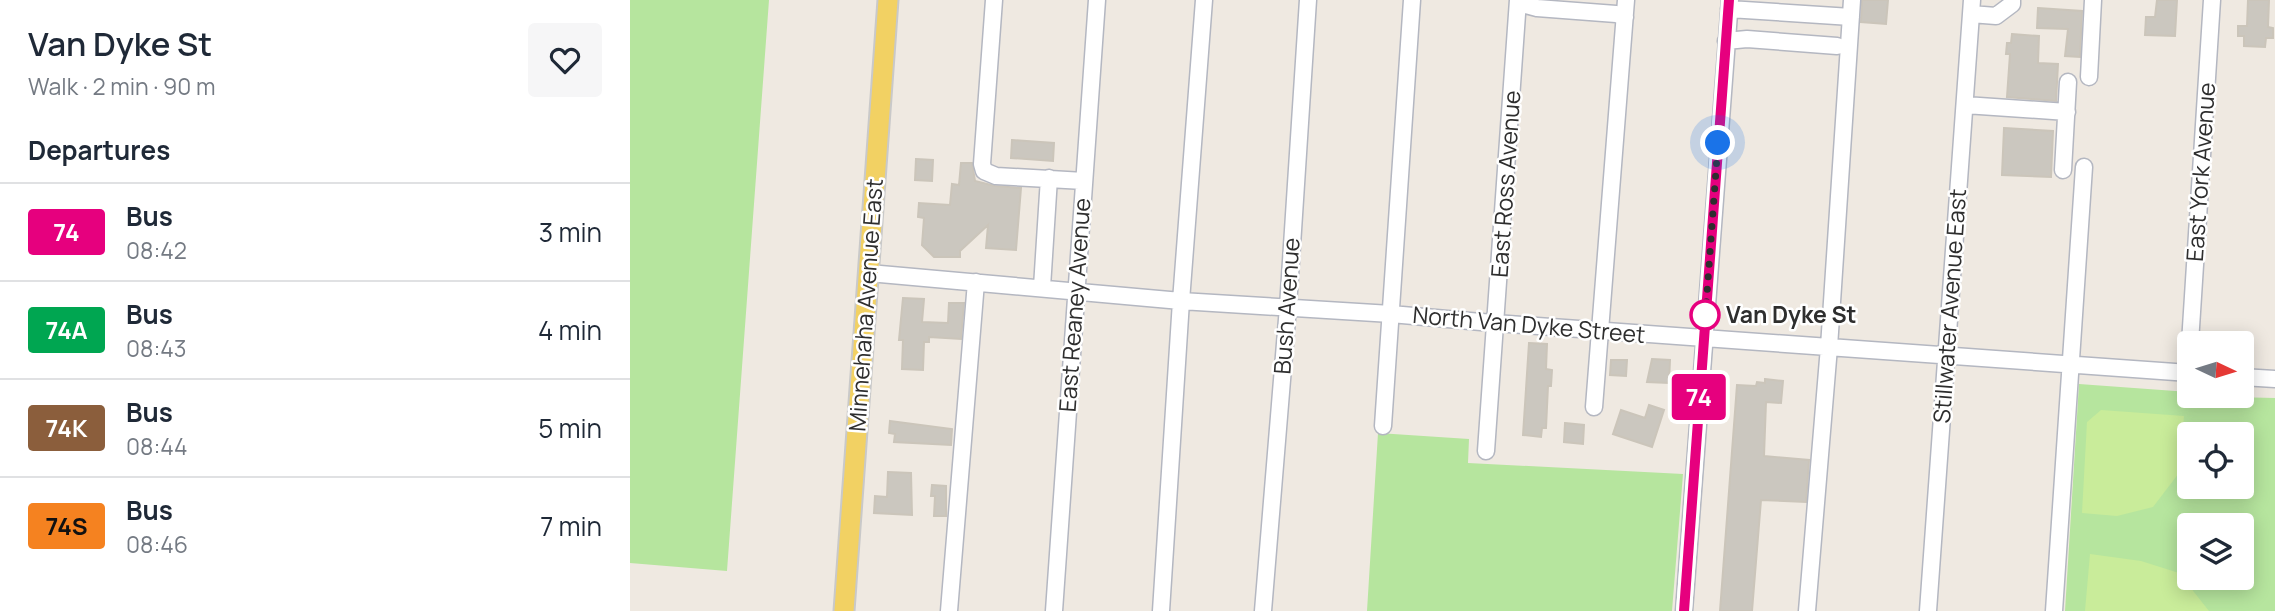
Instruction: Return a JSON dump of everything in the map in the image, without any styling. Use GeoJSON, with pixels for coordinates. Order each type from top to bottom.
{"type":"FeatureCollection","features":[{"type":"Feature","properties":{"kind":"main road","name":"Minnehaha Avenue East"},"geometry":{"type":"LineString","coordinates":[[844,611],[888,0]]}},
{"type":"Feature","properties":{"kind":"street"},"geometry":{"type":"LineString","coordinates":[[995,0],[982,164],[985,171],[996,176],[1084,181]]}},
{"type":"Feature","properties":{"kind":"street","name":"East Reaney Avenue"},"geometry":{"type":"LineString","coordinates":[[1054,611],[1097,0]]}},
{"type":"Feature","properties":{"kind":"street"},"geometry":{"type":"LineString","coordinates":[[1161,611],[1204,0]]}},
{"type":"Feature","properties":{"kind":"street","name":"Bush Avenue"},"geometry":{"type":"LineString","coordinates":[[1263,611],[1288,307],[1308,0]]}},
{"type":"Feature","properties":{"kind":"street"},"geometry":{"type":"LineString","coordinates":[[1383,426],[1412,0]]}},
{"type":"Feature","properties":{"kind":"street"},"geometry":{"type":"LineString","coordinates":[[1594,407],[1626,0]]}},
{"type":"Feature","properties":{"kind":"street"},"geometry":{"type":"LineString","coordinates":[[1807,611],[1829,347],[1852,0]]}},
{"type":"Feature","properties":{"kind":"street"},"geometry":{"type":"LineString","coordinates":[[1971,7],[1996,16],[2012,4],[2012,0]]}},
{"type":"Feature","properties":{"kind":"street"},"geometry":{"type":"LineString","coordinates":[[2089,77],[2093,0]]}},
{"type":"Feature","properties":{"kind":"street","name":"East York Avenue"},"geometry":{"type":"LineString","coordinates":[[2191,331],[2212,0]]}},
{"type":"Feature","properties":{"kind":"street"},"geometry":{"type":"LineString","coordinates":[[1518,1],[1538,8],[1616,13],[1625,17]]}},
{"type":"Feature","properties":{"kind":"street","name":"East Ross Avenue"},"geometry":{"type":"LineString","coordinates":[[1486,451],[1518,1]]}},
{"type":"Feature","properties":{"kind":"street"},"geometry":{"type":"LineString","coordinates":[[1684,611],[1729,4],[1851,18]]}},
{"type":"Feature","properties":{"kind":"street","name":"Stillwater Avenue East"},"geometry":{"type":"LineString","coordinates":[[1928,611],[1971,7]]}},
{"type":"Feature","properties":{"kind":"street"},"geometry":{"type":"LineString","coordinates":[[1726,41],[1746,39],[1837,46]]}},
{"type":"Feature","properties":{"kind":"street"},"geometry":{"type":"LineString","coordinates":[[2063,170],[2068,82]]}},
{"type":"Feature","properties":{"kind":"street"},"geometry":{"type":"LineString","coordinates":[[1965,105],[2067,112]]}},
{"type":"Feature","properties":{"kind":"street"},"geometry":{"type":"LineString","coordinates":[[2054,611],[2084,167]]}},
{"type":"Feature","properties":{"kind":"street"},"geometry":{"type":"LineString","coordinates":[[1042,287],[1049,178]]}},
{"type":"Feature","properties":{"kind":"street","name":"North Van Dyke Street"},"geometry":{"type":"LineString","coordinates":[[869,274],[1181,301],[2177,372]]}},
{"type":"Feature","properties":{"kind":"street"},"geometry":{"type":"LineString","coordinates":[[949,611],[976,282]]}},
{"type":"Feature","properties":{"kind":"street"},"geometry":{"type":"LineString","coordinates":[[2254,378],[2275,379]]}},
{"type":"Feature","properties":{"kind":"green space"},"geometry":{"type":"Polygon","coordinates":[[[630,0],[769,0],[727,571],[630,563],[630,0]]]}},
{"type":"Feature","properties":{"kind":"green space"},"geometry":{"type":"Polygon","coordinates":[[[2079,384],[2177,391],[2177,408],[2254,408],[2254,398],[2275,398],[2275,611],[2065,611],[2079,384]]]}},
{"type":"Feature","properties":{"kind":"green space"},"geometry":{"type":"Polygon","coordinates":[[[2101,410],[2184,416],[2183,422],[2177,422],[2177,476],[2153,507],[2117,516],[2082,513],[2087,422],[2101,410]]]}},
{"type":"Feature","properties":{"kind":"green space"},"geometry":{"type":"Polygon","coordinates":[[[1378,433],[1469,439],[1468,463],[1683,474],[1672,611],[1367,611],[1378,433]]]}},
{"type":"Feature","properties":{"kind":"green space"},"geometry":{"type":"Polygon","coordinates":[[[2090,554],[2141,561],[2177,572],[2177,590],[2192,590],[2209,611],[2085,611],[2090,554]]]}},
{"type":"Feature","properties":{"kind":"building"},"geometry":{"type":"Polygon","coordinates":[[[1862,0],[1888,0],[1886,24],[1861,22],[1862,0]]]}},
{"type":"Feature","properties":{"kind":"building"},"geometry":{"type":"Polygon","coordinates":[[[2157,0],[2177,0],[2175,36],[2145,35],[2146,17],[2155,17],[2157,0]]]}},
{"type":"Feature","properties":{"kind":"building"},"geometry":{"type":"Polygon","coordinates":[[[2248,0],[2269,0],[2268,27],[2273,28],[2273,38],[2266,38],[2265,47],[2244,46],[2244,36],[2238,36],[2238,26],[2247,26],[2248,0]]]}},
{"type":"Feature","properties":{"kind":"building"},"geometry":{"type":"Polygon","coordinates":[[[2038,8],[2082,11],[2080,57],[2065,56],[2068,29],[2037,28],[2038,8]]]}},
{"type":"Feature","properties":{"kind":"building"},"geometry":{"type":"Polygon","coordinates":[[[2012,34],[2039,36],[2038,63],[2058,64],[2056,101],[2007,97],[2010,54],[2006,54],[2007,43],[2011,43],[2012,34]]]}},
{"type":"Feature","properties":{"kind":"building"},"geometry":{"type":"Polygon","coordinates":[[[2004,128],[2053,131],[2051,177],[2002,175],[2004,128]]]}},
{"type":"Feature","properties":{"kind":"building"},"geometry":{"type":"Polygon","coordinates":[[[1012,140],[1054,143],[1053,161],[1011,158],[1012,140]]]}},
{"type":"Feature","properties":{"kind":"building"},"geometry":{"type":"Polygon","coordinates":[[[916,159],[933,160],[932,181],[915,180],[916,159]]]}},
{"type":"Feature","properties":{"kind":"building"},"geometry":{"type":"Polygon","coordinates":[[[961,163],[972,163],[975,181],[1021,188],[1016,250],[986,248],[988,225],[960,251],[960,257],[934,257],[922,245],[924,218],[918,217],[919,203],[950,205],[952,184],[959,185],[961,163]]]}},
{"type":"Feature","properties":{"kind":"building"},"geometry":{"type":"Polygon","coordinates":[[[903,298],[924,299],[922,322],[948,323],[949,303],[964,303],[961,339],[929,337],[929,342],[924,342],[923,370],[902,369],[903,340],[899,340],[903,298]]]}},
{"type":"Feature","properties":{"kind":"building"},"geometry":{"type":"Polygon","coordinates":[[[1529,343],[1547,344],[1546,369],[1552,370],[1551,386],[1548,386],[1546,428],[1542,428],[1541,437],[1523,435],[1529,343]]]}},
{"type":"Feature","properties":{"kind":"building"},"geometry":{"type":"Polygon","coordinates":[[[1652,359],[1670,360],[1669,383],[1647,382],[1652,359]]]}},
{"type":"Feature","properties":{"kind":"building"},"geometry":{"type":"Polygon","coordinates":[[[1611,360],[1627,360],[1626,376],[1610,375],[1611,360]]]}},
{"type":"Feature","properties":{"kind":"building"},"geometry":{"type":"Polygon","coordinates":[[[1765,379],[1783,381],[1781,403],[1766,402],[1764,456],[1809,460],[1806,502],[1761,500],[1752,611],[1720,611],[1737,385],[1756,386],[1757,382],[1765,383],[1765,379]]]}},
{"type":"Feature","properties":{"kind":"building"},"geometry":{"type":"Polygon","coordinates":[[[1649,405],[1664,410],[1652,447],[1613,434],[1621,410],[1645,418],[1649,405]]]}},
{"type":"Feature","properties":{"kind":"building"},"geometry":{"type":"Polygon","coordinates":[[[890,421],[952,429],[951,445],[894,442],[895,434],[889,433],[890,421]]]}},
{"type":"Feature","properties":{"kind":"building"},"geometry":{"type":"Polygon","coordinates":[[[1565,423],[1584,425],[1583,444],[1564,442],[1565,423]]]}},
{"type":"Feature","properties":{"kind":"building"},"geometry":{"type":"Polygon","coordinates":[[[888,472],[911,473],[912,515],[874,513],[875,496],[887,497],[888,472]]]}},
{"type":"Feature","properties":{"kind":"building"},"geometry":{"type":"Polygon","coordinates":[[[932,485],[946,486],[946,516],[934,516],[935,496],[931,496],[932,485]]]}},
{"type":"Feature","properties":{"kind":"bus line","name":"74"},"geometry":{"type":"LineString","coordinates":[[1684,611],[1729,0]]}},
{"type":"Feature","properties":{"kind":"place","name":"Van Dyke St"},"geometry":{"type":"Point","coordinates":[1705,315]}},
{"type":"Feature","properties":{"kind":"route"},"geometry":{"type":"LineString","coordinates":[[1705,315],[1705,321],[1718,143]]}}]}
